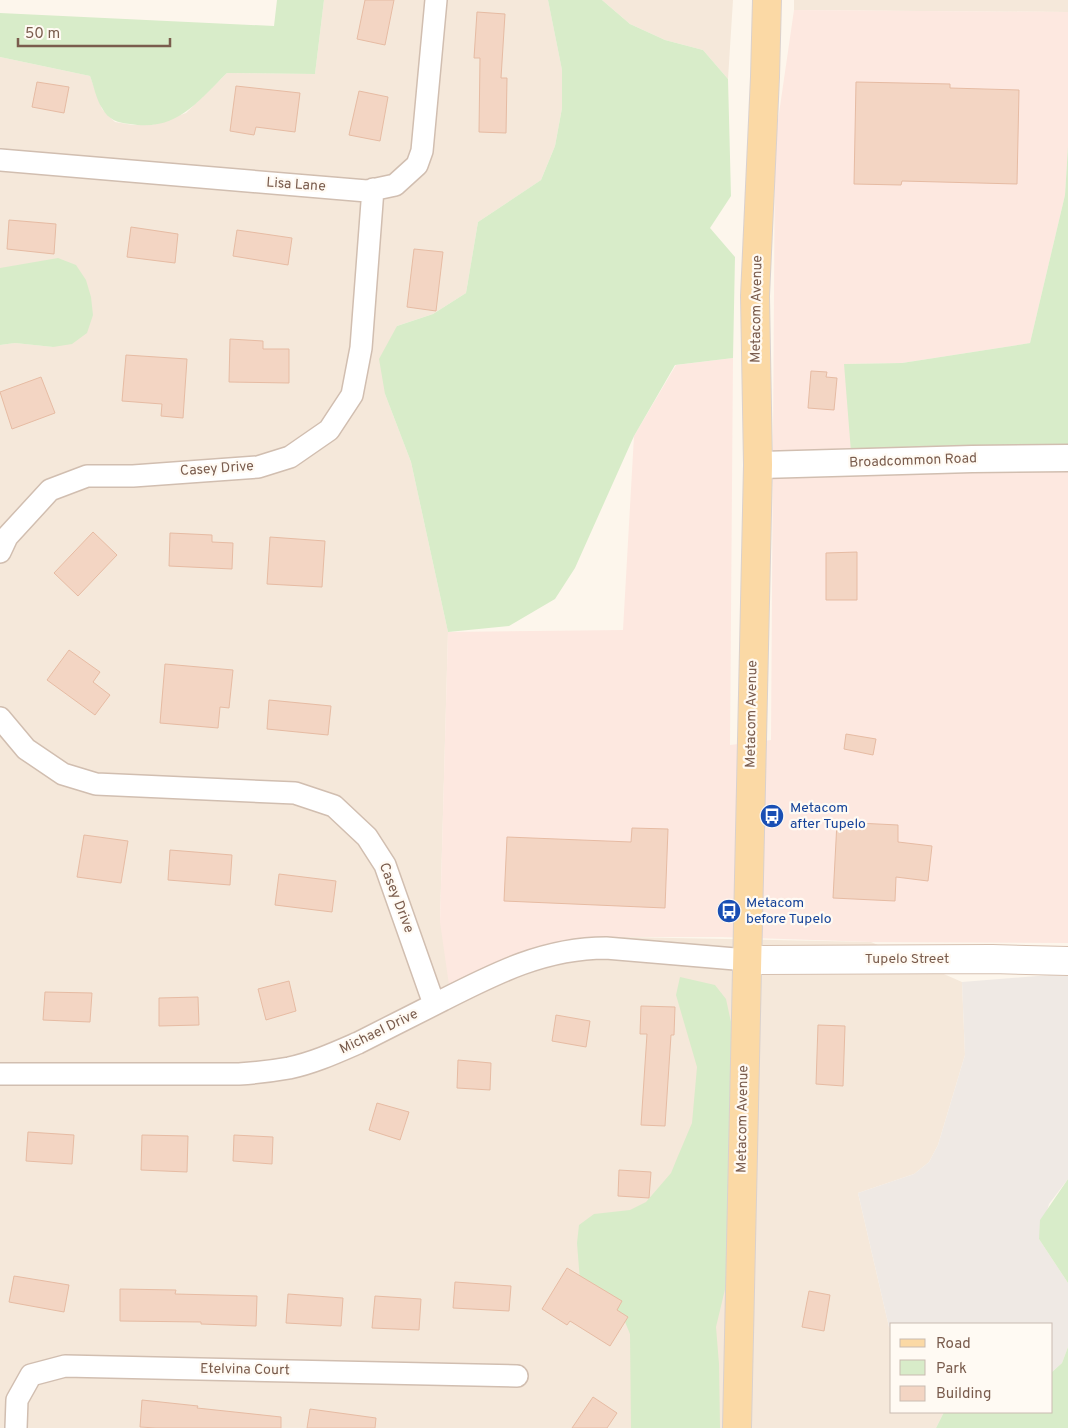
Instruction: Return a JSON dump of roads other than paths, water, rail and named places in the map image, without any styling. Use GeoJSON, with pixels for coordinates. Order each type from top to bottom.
{"type":"FeatureCollection","features":[{"type":"Feature","properties":{"kind":"main road","name":"Metacom Avenue"},"geometry":{"type":"LineString","coordinates":[[737,1428],[758,465],[755,296],[765,87],[767,0]]}},
{"type":"Feature","properties":{"kind":"main road","name":"Tupelo Street"},"geometry":{"type":"LineString","coordinates":[[747,960],[953,959],[1068,961]]}},
{"type":"Feature","properties":{"kind":"street","name":"Lisa Lane"},"geometry":{"type":"LineString","coordinates":[[0,160],[367,191],[395,185],[417,166],[422,151],[436,0]]}},
{"type":"Feature","properties":{"kind":"street","name":"Casey Drive"},"geometry":{"type":"LineString","coordinates":[[0,552],[7,537],[50,490],[87,476],[133,476],[258,467],[290,457],[329,430],[352,395],[361,348],[373,189]]}},
{"type":"Feature","properties":{"kind":"street","name":"Broadcommon Road"},"geometry":{"type":"LineString","coordinates":[[758,465],[1068,458]]}},
{"type":"Feature","properties":{"kind":"street","name":"Casey Drive"},"geometry":{"type":"LineString","coordinates":[[0,718],[26,749],[63,774],[96,784],[296,793],[334,806],[367,837],[385,865],[434,1004]]}},
{"type":"Feature","properties":{"kind":"street","name":"Michael Drive"},"geometry":{"type":"LineString","coordinates":[[0,1074],[239,1074],[268,1071],[307,1063],[334,1053],[495,973],[542,956],[586,948],[637,949],[747,960]]}},
{"type":"Feature","properties":{"kind":"street","name":"Etelvina Court"},"geometry":{"type":"LineString","coordinates":[[16,1428],[17,1400],[31,1375],[65,1366],[517,1376]]}},
{"type":"Feature","properties":{"kind":"place","name":"Metacom after Tupelo"},"geometry":{"type":"Point","coordinates":[772,816]}},
{"type":"Feature","properties":{"kind":"place","name":"Metacom before Tupelo"},"geometry":{"type":"Point","coordinates":[729,911]}}]}
